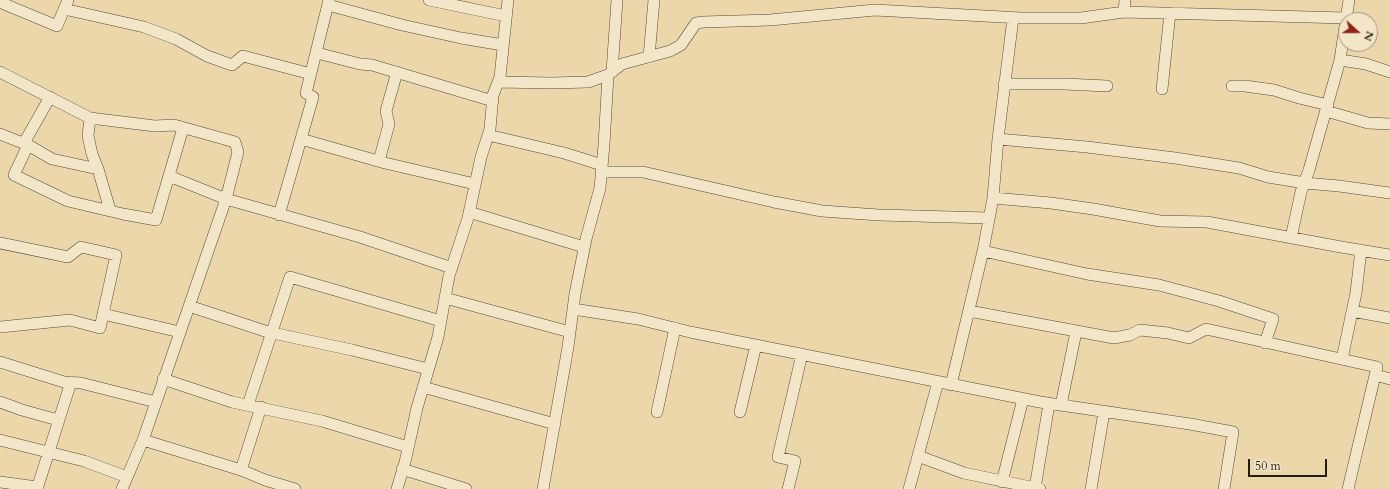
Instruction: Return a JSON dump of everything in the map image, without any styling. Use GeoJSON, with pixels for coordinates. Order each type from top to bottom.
{"type":"FeatureCollection","features":[{"type":"Feature","properties":{"kind":"street"},"geometry":{"type":"LineString","coordinates":[[429,0],[506,16]]}},
{"type":"Feature","properties":{"kind":"street"},"geometry":{"type":"LineString","coordinates":[[397,489],[423,387],[438,337],[452,268],[469,212],[488,135],[493,95],[498,82],[508,0]]}},
{"type":"Feature","properties":{"kind":"street"},"geometry":{"type":"LineString","coordinates":[[543,489],[584,247],[600,188],[617,0]]}},
{"type":"Feature","properties":{"kind":"street"},"geometry":{"type":"LineString","coordinates":[[649,57],[654,0]]}},
{"type":"Feature","properties":{"kind":"street"},"geometry":{"type":"LineString","coordinates":[[1124,0],[1124,12]]}},
{"type":"Feature","properties":{"kind":"street"},"geometry":{"type":"LineString","coordinates":[[1347,12],[1349,0]]}},
{"type":"Feature","properties":{"kind":"street"},"geometry":{"type":"LineString","coordinates":[[279,215],[313,97],[306,93],[329,3],[402,25],[461,38],[503,45]]}},
{"type":"Feature","properties":{"kind":"street"},"geometry":{"type":"LineString","coordinates":[[4,4],[57,26],[66,4],[144,27],[176,39],[207,56],[232,65],[243,56],[311,74]]}},
{"type":"Feature","properties":{"kind":"street"},"geometry":{"type":"LineString","coordinates":[[498,82],[588,82],[610,73],[622,64],[649,57],[681,45],[696,22],[770,20],[876,5],[1013,18],[1081,18],[1124,12],[1338,18]]}},
{"type":"Feature","properties":{"kind":"street"},"geometry":{"type":"LineString","coordinates":[[1162,89],[1170,13]]}},
{"type":"Feature","properties":{"kind":"street"},"geometry":{"type":"LineString","coordinates":[[951,385],[983,251],[993,198],[1004,84],[1013,18]]}},
{"type":"Feature","properties":{"kind":"street"},"geometry":{"type":"LineString","coordinates":[[1291,238],[1301,192],[1327,108],[1341,52]]}},
{"type":"Feature","properties":{"kind":"street"},"geometry":{"type":"LineString","coordinates":[[316,53],[360,64],[372,65],[493,101]]}},
{"type":"Feature","properties":{"kind":"street"},"geometry":{"type":"LineString","coordinates":[[1340,60],[1366,64],[1390,72]]}},
{"type":"Feature","properties":{"kind":"street"},"geometry":{"type":"LineString","coordinates":[[0,72],[90,118],[155,126],[174,125],[235,142],[238,152],[226,199],[143,440],[122,489]]}},
{"type":"Feature","properties":{"kind":"street"},"geometry":{"type":"LineString","coordinates":[[379,162],[389,124],[386,111],[397,72]]}},
{"type":"Feature","properties":{"kind":"street"},"geometry":{"type":"LineString","coordinates":[[1004,84],[1107,86]]}},
{"type":"Feature","properties":{"kind":"street"},"geometry":{"type":"LineString","coordinates":[[1232,86],[1245,86],[1274,90],[1368,123],[1390,124]]}},
{"type":"Feature","properties":{"kind":"street"},"geometry":{"type":"LineString","coordinates":[[50,97],[26,144],[14,175],[68,201],[156,220],[183,128]]}},
{"type":"Feature","properties":{"kind":"street"},"geometry":{"type":"LineString","coordinates":[[90,118],[88,136],[92,154],[110,210]]}},
{"type":"Feature","properties":{"kind":"street"},"geometry":{"type":"LineString","coordinates":[[0,134],[26,144],[52,159],[98,170]]}},
{"type":"Feature","properties":{"kind":"street"},"geometry":{"type":"LineString","coordinates":[[488,135],[564,153],[601,168],[643,172],[774,202],[822,210],[879,215],[989,218]]}},
{"type":"Feature","properties":{"kind":"street"},"geometry":{"type":"LineString","coordinates":[[301,139],[379,162],[475,184]]}},
{"type":"Feature","properties":{"kind":"street"},"geometry":{"type":"LineString","coordinates":[[998,139],[1087,147],[1182,159],[1239,168],[1268,177],[1304,183],[1390,193]]}},
{"type":"Feature","properties":{"kind":"street"},"geometry":{"type":"LineString","coordinates":[[169,176],[226,199],[360,237],[452,268]]}},
{"type":"Feature","properties":{"kind":"street"},"geometry":{"type":"LineString","coordinates":[[993,198],[1051,203],[1160,221],[1207,222],[1390,255]]}},
{"type":"Feature","properties":{"kind":"street"},"geometry":{"type":"LineString","coordinates":[[469,212],[584,247]]}},
{"type":"Feature","properties":{"kind":"street"},"geometry":{"type":"LineString","coordinates":[[0,243],[68,257],[81,247],[116,255],[100,328],[70,320],[0,327]]}},
{"type":"Feature","properties":{"kind":"street"},"geometry":{"type":"LineString","coordinates":[[1342,359],[1356,293],[1361,250]]}},
{"type":"Feature","properties":{"kind":"street"},"geometry":{"type":"LineString","coordinates":[[983,251],[1087,274],[1160,285],[1219,301],[1272,319],[1265,343]]}},
{"type":"Feature","properties":{"kind":"street"},"geometry":{"type":"LineString","coordinates":[[248,405],[290,277],[441,321]]}},
{"type":"Feature","properties":{"kind":"street"},"geometry":{"type":"LineString","coordinates":[[445,298],[570,332]]}},
{"type":"Feature","properties":{"kind":"street"},"geometry":{"type":"LineString","coordinates":[[189,306],[272,332],[428,369]]}},
{"type":"Feature","properties":{"kind":"street"},"geometry":{"type":"LineString","coordinates":[[573,309],[638,320],[1049,404],[1190,424],[1233,432],[1224,489]]}},
{"type":"Feature","properties":{"kind":"street"},"geometry":{"type":"LineString","coordinates":[[969,311],[1114,338],[1130,335],[1140,330],[1168,333],[1189,338],[1206,329],[1376,367],[1349,489]]}},
{"type":"Feature","properties":{"kind":"street"},"geometry":{"type":"LineString","coordinates":[[1352,311],[1390,318]]}},
{"type":"Feature","properties":{"kind":"street"},"geometry":{"type":"LineString","coordinates":[[103,314],[180,332]]}},
{"type":"Feature","properties":{"kind":"street"},"geometry":{"type":"LineString","coordinates":[[657,412],[675,328]]}},
{"type":"Feature","properties":{"kind":"street"},"geometry":{"type":"LineString","coordinates":[[1061,405],[1076,332]]}},
{"type":"Feature","properties":{"kind":"street"},"geometry":{"type":"LineString","coordinates":[[740,412],[756,345]]}},
{"type":"Feature","properties":{"kind":"street"},"geometry":{"type":"LineString","coordinates":[[788,489],[795,461],[778,457],[802,354]]}},
{"type":"Feature","properties":{"kind":"street"},"geometry":{"type":"LineString","coordinates":[[0,362],[64,382],[81,382],[156,402]]}},
{"type":"Feature","properties":{"kind":"street"},"geometry":{"type":"LineString","coordinates":[[1374,375],[1390,379]]}},
{"type":"Feature","properties":{"kind":"street"},"geometry":{"type":"LineString","coordinates":[[164,379],[232,402],[322,421],[408,447]]}},
{"type":"Feature","properties":{"kind":"street"},"geometry":{"type":"LineString","coordinates":[[0,482],[37,488],[71,382]]}},
{"type":"Feature","properties":{"kind":"street"},"geometry":{"type":"LineString","coordinates":[[909,489],[938,382]]}},
{"type":"Feature","properties":{"kind":"street"},"geometry":{"type":"LineString","coordinates":[[423,387],[554,424]]}},
{"type":"Feature","properties":{"kind":"street"},"geometry":{"type":"LineString","coordinates":[[1002,482],[1023,399]]}},
{"type":"Feature","properties":{"kind":"street"},"geometry":{"type":"LineString","coordinates":[[0,402],[58,420]]}},
{"type":"Feature","properties":{"kind":"street"},"geometry":{"type":"LineString","coordinates":[[918,456],[964,473],[1037,489],[1049,404]]}},
{"type":"Feature","properties":{"kind":"street"},"geometry":{"type":"LineString","coordinates":[[241,470],[261,407]]}},
{"type":"Feature","properties":{"kind":"street"},"geometry":{"type":"LineString","coordinates":[[1091,489],[1104,412]]}},
{"type":"Feature","properties":{"kind":"street"},"geometry":{"type":"LineString","coordinates":[[0,440],[84,461],[127,477]]}},
{"type":"Feature","properties":{"kind":"street"},"geometry":{"type":"LineString","coordinates":[[143,440],[241,470],[265,480],[295,489]]}},
{"type":"Feature","properties":{"kind":"street"},"geometry":{"type":"LineString","coordinates":[[402,469],[466,489]]}}]}
